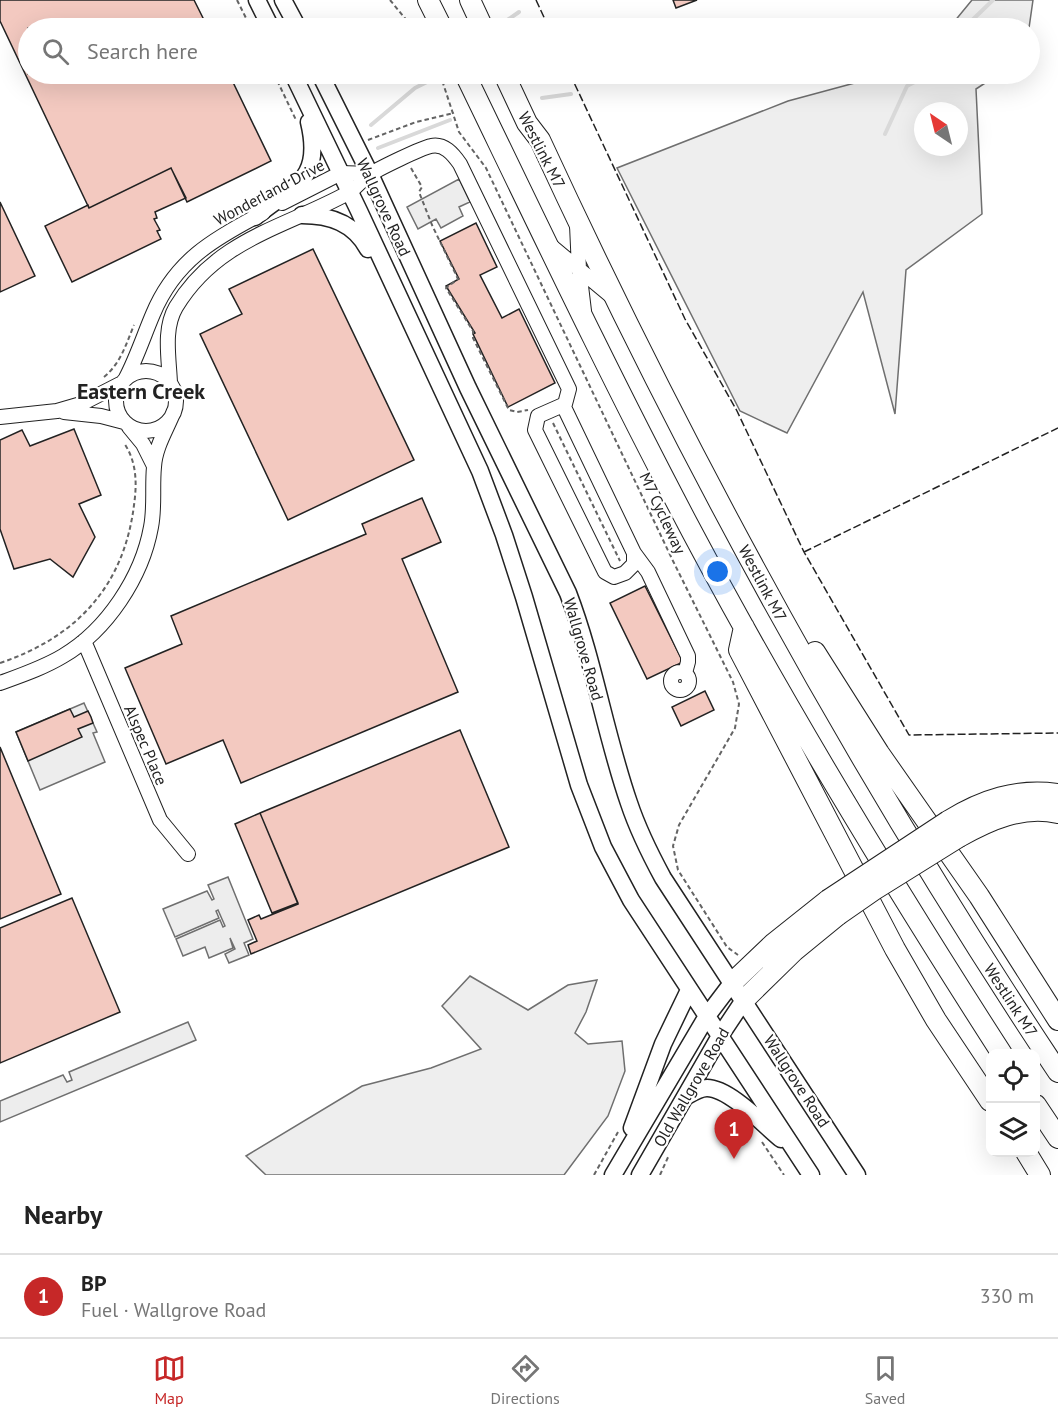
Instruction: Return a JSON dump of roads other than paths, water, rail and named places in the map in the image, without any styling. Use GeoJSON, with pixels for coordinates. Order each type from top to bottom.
{"type":"FeatureCollection","features":[{"type":"Feature","properties":{"kind":"highway"},"geometry":{"type":"LineString","coordinates":[[428,0],[437,18]]}},
{"type":"Feature","properties":{"kind":"highway"},"geometry":{"type":"LineString","coordinates":[[470,0],[478,18]]}},
{"type":"Feature","properties":{"kind":"highway"},"geometry":{"type":"LineString","coordinates":[[483,0],[491,18]]}},
{"type":"Feature","properties":{"kind":"highway"},"geometry":{"type":"LineString","coordinates":[[470,84],[585,325],[744,627],[776,700],[802,748],[999,1049]]}},
{"type":"Feature","properties":{"kind":"highway","name":"Westlink M7"},"geometry":{"type":"LineString","coordinates":[[509,84],[527,123],[540,140],[614,297],[794,640],[821,674],[946,898],[1058,1072]]}},
{"type":"Feature","properties":{"kind":"highway"},"geometry":{"type":"LineString","coordinates":[[522,84],[537,118],[540,140]]}},
{"type":"Feature","properties":{"kind":"highway"},"geometry":{"type":"LineString","coordinates":[[850,723],[984,904],[1058,1020]]}},
{"type":"Feature","properties":{"kind":"highway"},"geometry":{"type":"LineString","coordinates":[[802,748],[855,876],[936,1020],[986,1095]]}},
{"type":"Feature","properties":{"kind":"highway"},"geometry":{"type":"LineString","coordinates":[[732,983],[774,943],[833,907],[874,890],[953,829],[978,804],[995,798],[1028,792],[1058,794]]}},
{"type":"Feature","properties":{"kind":"highway"},"geometry":{"type":"LineString","coordinates":[[953,829],[1014,813],[1041,811],[1058,813]]}},
{"type":"Feature","properties":{"kind":"highway"},"geometry":{"type":"LineString","coordinates":[[744,1000],[794,951],[833,907]]}},
{"type":"Feature","properties":{"kind":"highway"},"geometry":{"type":"LineString","coordinates":[[1040,1112],[1058,1138]]}},
{"type":"Feature","properties":{"kind":"highway"},"geometry":{"type":"LineString","coordinates":[[1029,1157],[1040,1175]]}},
{"type":"Feature","properties":{"kind":"main road"},"geometry":{"type":"LineString","coordinates":[[257,0],[266,18]]}},
{"type":"Feature","properties":{"kind":"main road"},"geometry":{"type":"LineString","coordinates":[[283,0],[292,18]]}},
{"type":"Feature","properties":{"kind":"main road","name":"Wallgrove Road"},"geometry":{"type":"LineString","coordinates":[[297,84],[480,471],[504,535],[579,785],[603,847],[631,900],[811,1175]]}},
{"type":"Feature","properties":{"kind":"main road","name":"Wallgrove Road"},"geometry":{"type":"LineString","coordinates":[[325,84],[370,174],[468,388],[568,593],[581,628],[614,757],[644,841],[663,878],[857,1175]]}},
{"type":"Feature","properties":{"kind":"main road"},"geometry":{"type":"LineString","coordinates":[[255,217],[296,187],[310,169],[314,142],[303,95]]}},
{"type":"Feature","properties":{"kind":"main road"},"geometry":{"type":"LineString","coordinates":[[302,214],[327,217],[354,230],[363,240],[378,271],[415,331]]}},
{"type":"Feature","properties":{"kind":"main road","name":"Old Wallgrove Road"},"geometry":{"type":"LineString","coordinates":[[615,1173],[707,1016],[732,983]]}},
{"type":"Feature","properties":{"kind":"main road"},"geometry":{"type":"LineString","coordinates":[[615,1173],[687,986]]}},
{"type":"Feature","properties":{"kind":"main road","name":"Old Wallgrove Road"},"geometry":{"type":"LineString","coordinates":[[640,1175],[720,1036],[744,1000]]}},
{"type":"Feature","properties":{"kind":"main road"},"geometry":{"type":"LineString","coordinates":[[685,1096],[699,1089],[718,1090],[734,1100],[795,1151]]}},
{"type":"Feature","properties":{"kind":"street"},"geometry":{"type":"LineString","coordinates":[[370,174],[432,146],[446,148],[460,164],[568,389],[565,404],[538,416],[535,430],[605,572],[614,576],[625,573],[634,564],[634,553]]}},
{"type":"Feature","properties":{"kind":"street","name":"Wonderland Drive"},"geometry":{"type":"LineString","coordinates":[[123,381],[138,355],[153,313],[171,279],[200,251],[229,231],[341,173],[370,174]]}},
{"type":"Feature","properties":{"kind":"street","name":"Wonderland Drive"},"geometry":{"type":"LineString","coordinates":[[170,383],[167,336],[175,309],[190,286],[208,266],[244,242],[350,192],[370,174]]}},
{"type":"Feature","properties":{"kind":"street"},"geometry":{"type":"LineString","coordinates":[[577,221],[585,325]]}},
{"type":"Feature","properties":{"kind":"street"},"geometry":{"type":"LineString","coordinates":[[545,241],[614,297]]}},
{"type":"Feature","properties":{"kind":"street"},"geometry":{"type":"LineString","coordinates":[[0,417],[57,411],[81,404],[135,373],[154,372],[163,376],[170,383],[176,402],[160,442],[154,466],[152,526],[128,589],[109,615],[84,641],[65,655],[42,667],[0,682]]}},
{"type":"Feature","properties":{"kind":"street"},"geometry":{"type":"LineString","coordinates":[[123,381],[116,394],[118,414],[143,444],[154,466]]}},
{"type":"Feature","properties":{"kind":"street"},"geometry":{"type":"LineString","coordinates":[[563,405],[634,553],[648,572],[688,656],[685,673]]}},
{"type":"Feature","properties":{"kind":"street"},"geometry":{"type":"LineString","coordinates":[[57,411],[100,416],[126,424],[136,430],[155,430],[170,419],[174,411]]}},
{"type":"Feature","properties":{"kind":"street","name":"Alspec Place"},"geometry":{"type":"LineString","coordinates":[[84,641],[160,820],[189,854]]}},
{"type":"Feature","properties":{"kind":"waterway"},"geometry":{"type":"LineString","coordinates":[[974,18],[993,0]]}},
{"type":"Feature","properties":{"kind":"waterway"},"geometry":{"type":"LineString","coordinates":[[510,18],[519,12]]}},
{"type":"Feature","properties":{"kind":"waterway"},"geometry":{"type":"LineString","coordinates":[[371,125],[415,88],[423,84]]}},
{"type":"Feature","properties":{"kind":"waterway"},"geometry":{"type":"LineString","coordinates":[[885,134],[907,86],[911,84]]}},
{"type":"Feature","properties":{"kind":"waterway"},"geometry":{"type":"LineString","coordinates":[[542,98],[571,94]]}},
{"type":"Feature","properties":{"kind":"waterway"},"geometry":{"type":"LineString","coordinates":[[378,148],[450,120]]}},
{"type":"Feature","properties":{"kind":"place","name":"BP"},"geometry":{"type":"Point","coordinates":[734,1159]}},
{"type":"Feature","properties":{"kind":"district","name":"Eastern Creek"},"geometry":{"type":"Point","coordinates":[141,391]}}]}
